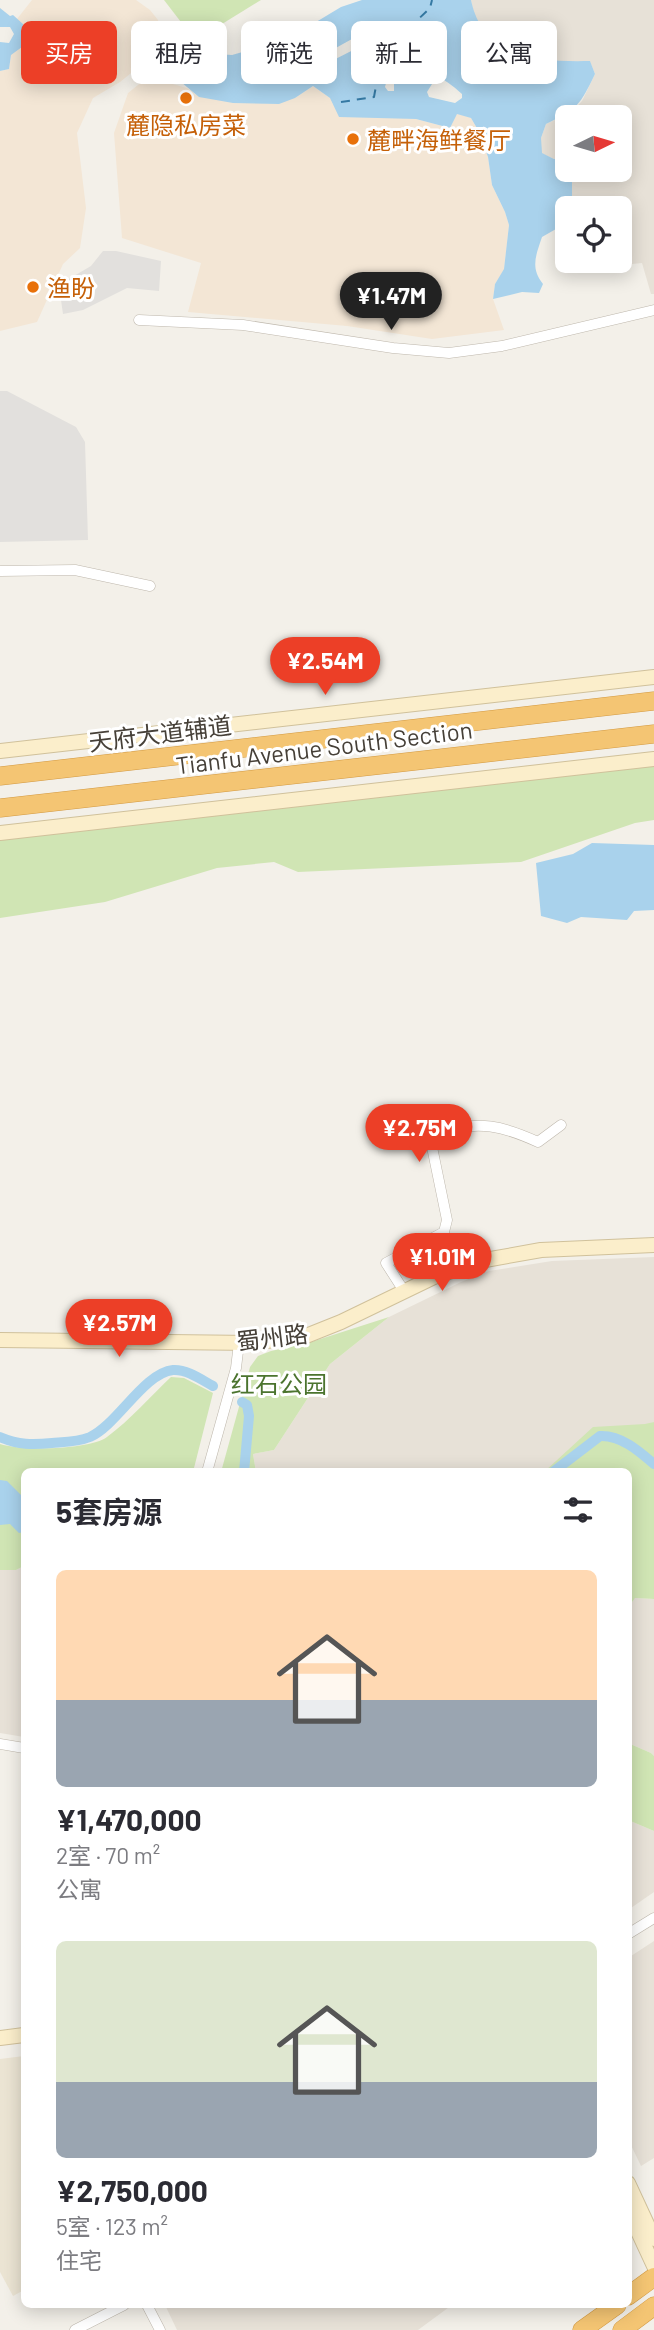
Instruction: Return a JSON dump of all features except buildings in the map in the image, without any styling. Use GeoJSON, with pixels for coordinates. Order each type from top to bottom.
{"type":"FeatureCollection","features":[{"type":"Feature","properties":{"kind":"highway","name":"Tianfu Avenue South Section"},"geometry":{"type":"LineString","coordinates":[[0,776],[654,701]]}},
{"type":"Feature","properties":{"kind":"highway","name":"Tianfu Avenue South Section"},"geometry":{"type":"LineString","coordinates":[[0,808],[654,734]]}},
{"type":"Feature","properties":{"kind":"highway"},"geometry":{"type":"LineString","coordinates":[[632,2293],[654,2277]]}},
{"type":"Feature","properties":{"kind":"highway"},"geometry":{"type":"LineString","coordinates":[[622,2330],[654,2305]]}},
{"type":"Feature","properties":{"kind":"highway"},"geometry":{"type":"LineString","coordinates":[[582,2330],[613,2308]]}},
{"type":"Feature","properties":{"kind":"street"},"geometry":{"type":"LineString","coordinates":[[139,320],[243,325],[393,348],[449,353],[502,346],[649,310]]}},
{"type":"Feature","properties":{"kind":"street"},"geometry":{"type":"LineString","coordinates":[[0,571],[75,570],[150,586]]}},
{"type":"Feature","properties":{"kind":"street","name":"天府大道辅道"},"geometry":{"type":"LineString","coordinates":[[0,751],[654,677]]}},
{"type":"Feature","properties":{"kind":"street"},"geometry":{"type":"LineString","coordinates":[[0,832],[654,760]]}},
{"type":"Feature","properties":{"kind":"street"},"geometry":{"type":"LineString","coordinates":[[404,1291],[386,1263],[444,1232],[447,1220],[432,1147],[441,1132],[462,1125],[487,1126],[508,1129],[538,1142],[561,1125]]}},
{"type":"Feature","properties":{"kind":"street","name":"蜀州路"},"geometry":{"type":"LineString","coordinates":[[0,1340],[239,1343],[306,1336],[450,1270],[500,1256],[541,1250],[654,1245]]}},
{"type":"Feature","properties":{"kind":"street"},"geometry":{"type":"LineString","coordinates":[[208,1468],[236,1368],[239,1343]]}},
{"type":"Feature","properties":{"kind":"street"},"geometry":{"type":"LineString","coordinates":[[0,1744],[21,1748]]}},
{"type":"Feature","properties":{"kind":"street"},"geometry":{"type":"LineString","coordinates":[[632,1931],[654,1917]]}},
{"type":"Feature","properties":{"kind":"street"},"geometry":{"type":"LineString","coordinates":[[0,2038],[21,2035]]}},
{"type":"Feature","properties":{"kind":"street"},"geometry":{"type":"LineString","coordinates":[[632,2192],[654,2239]]}},
{"type":"Feature","properties":{"kind":"street"},"geometry":{"type":"LineString","coordinates":[[632,2219],[654,2266]]}},
{"type":"Feature","properties":{"kind":"street"},"geometry":{"type":"LineString","coordinates":[[75,2330],[118,2308]]}},
{"type":"Feature","properties":{"kind":"street"},"geometry":{"type":"LineString","coordinates":[[148,2308],[160,2330]]}},
{"type":"Feature","properties":{"kind":"shaded area"},"geometry":{"type":"Polygon","coordinates":[[[32,0],[136,0],[150,10],[158,21],[131,21],[131,73],[117,84],[117,21],[21,22],[17,19],[32,0]]]}},
{"type":"Feature","properties":{"kind":"shaded area"},"geometry":{"type":"Polygon","coordinates":[[[471,0],[654,0],[654,294],[651,294],[642,263],[632,264],[632,196],[572,196],[571,182],[632,182],[632,105],[578,105],[595,74],[590,62],[557,62],[557,21],[477,21],[471,0]]]}},
{"type":"Feature","properties":{"kind":"shaded area"},"geometry":{"type":"Polygon","coordinates":[[[21,29],[21,84],[117,84],[93,98],[77,133],[86,208],[80,248],[63,264],[37,322],[0,331],[0,71],[9,69],[11,55],[21,29]]]}},
{"type":"Feature","properties":{"kind":"shaded area"},"geometry":{"type":"Polygon","coordinates":[[[139,84],[173,84],[187,88],[199,97],[295,98],[313,86],[330,98],[390,117],[416,119],[450,128],[457,113],[471,118],[488,157],[492,185],[509,225],[504,270],[495,284],[493,299],[504,330],[432,339],[347,326],[188,312],[201,263],[122,238],[114,133],[128,93],[139,84]]]}},
{"type":"Feature","properties":{"kind":"shaded area"},"geometry":{"type":"Polygon","coordinates":[[[555,120],[555,159],[541,153],[541,138],[546,124],[555,120]]]}},
{"type":"Feature","properties":{"kind":"shaded area"},"geometry":{"type":"Polygon","coordinates":[[[103,251],[116,251],[161,261],[159,291],[127,288],[83,310],[63,314],[60,293],[67,280],[91,266],[103,251]]]}},
{"type":"Feature","properties":{"kind":"shaded area"},"geometry":{"type":"Polygon","coordinates":[[[0,391],[7,391],[76,427],[85,442],[88,540],[0,542],[0,391]]]}},
{"type":"Feature","properties":{"kind":"shaded area"},"geometry":{"type":"Polygon","coordinates":[[[654,1257],[654,1422],[553,1468],[255,1468],[253,1454],[274,1450],[330,1364],[389,1317],[489,1271],[552,1261],[654,1257]]]}},
{"type":"Feature","properties":{"kind":"shaded area"},"geometry":{"type":"Polygon","coordinates":[[[21,1568],[21,1736],[0,1733],[0,1570],[21,1568]]]}},
{"type":"Feature","properties":{"kind":"shaded area"},"geometry":{"type":"Polygon","coordinates":[[[635,1598],[654,1599],[654,1756],[632,1745],[632,1602],[635,1598]]]}},
{"type":"Feature","properties":{"kind":"shaded area"},"geometry":{"type":"Polygon","coordinates":[[[632,1822],[654,1831],[654,1892],[632,1907],[632,1822]]]}},
{"type":"Feature","properties":{"kind":"shaded area"},"geometry":{"type":"Polygon","coordinates":[[[654,1941],[654,2158],[641,2166],[632,2147],[632,1955],[654,1941]]]}},
{"type":"Feature","properties":{"kind":"shaded area"},"geometry":{"type":"Polygon","coordinates":[[[21,2056],[21,2292],[13,2296],[0,2272],[0,2059],[21,2056]]]}},
{"type":"Feature","properties":{"kind":"shaded area"},"geometry":{"type":"Polygon","coordinates":[[[166,2308],[448,2308],[418,2330],[177,2330],[166,2308]]]}},
{"type":"Feature","properties":{"kind":"green space"},"geometry":{"type":"Polygon","coordinates":[[[164,0],[261,0],[227,21],[180,21],[164,0]]]}},
{"type":"Feature","properties":{"kind":"green space"},"geometry":{"type":"Polygon","coordinates":[[[654,764],[654,820],[635,823],[521,862],[298,872],[274,862],[217,868],[105,902],[0,918],[2,840],[654,764]]]}},
{"type":"Feature","properties":{"kind":"green space","name":"红石公园"},"geometry":{"type":"Polygon","coordinates":[[[389,1317],[330,1364],[274,1450],[253,1454],[255,1468],[222,1468],[250,1367],[258,1356],[389,1317]]]}},
{"type":"Feature","properties":{"kind":"green space"},"geometry":{"type":"Polygon","coordinates":[[[171,1377],[184,1378],[213,1393],[194,1468],[21,1468],[21,1568],[0,1570],[0,1444],[23,1448],[86,1445],[107,1437],[171,1377]]]}},
{"type":"Feature","properties":{"kind":"green space"},"geometry":{"type":"Polygon","coordinates":[[[654,1422],[654,1599],[635,1598],[632,1602],[632,1468],[548,1468],[593,1427],[654,1422]]]}},
{"type":"Feature","properties":{"kind":"green space"},"geometry":{"type":"Polygon","coordinates":[[[632,1745],[654,1756],[654,1831],[632,1822],[632,1745]]]}},
{"type":"Feature","properties":{"kind":"water"},"geometry":{"type":"Polygon","coordinates":[[[362,0],[471,0],[479,21],[461,21],[461,84],[557,84],[557,60],[590,61],[595,74],[581,99],[577,105],[555,105],[555,119],[546,124],[541,138],[542,153],[555,159],[555,182],[572,182],[572,196],[555,196],[555,230],[542,237],[535,261],[543,284],[539,293],[522,292],[493,299],[495,284],[504,269],[509,225],[492,185],[488,157],[471,118],[457,114],[450,128],[416,119],[339,117],[330,98],[313,86],[295,98],[279,104],[233,103],[199,97],[183,84],[227,84],[227,55],[241,52],[241,84],[337,84],[337,58],[351,51],[351,84],[386,84],[388,91],[394,91],[394,84],[432,84],[427,92],[429,97],[455,103],[462,98],[462,94],[447,82],[447,21],[351,21],[351,40],[337,47],[337,21],[318,21],[341,7],[362,0]]]}},
{"type":"Feature","properties":{"kind":"water"},"geometry":{"type":"Polygon","coordinates":[[[0,8],[21,22],[21,48],[11,55],[9,69],[0,71],[0,42],[9,43],[14,34],[10,27],[0,27],[0,8]]]}},
{"type":"Feature","properties":{"kind":"water"},"geometry":{"type":"Polygon","coordinates":[[[592,843],[654,845],[654,910],[634,911],[627,920],[581,917],[567,923],[541,916],[536,863],[573,854],[592,843]]]}},
{"type":"Feature","properties":{"kind":"water"},"geometry":{"type":"Polygon","coordinates":[[[0,1480],[7,1481],[21,1495],[21,1533],[10,1524],[0,1525],[0,1480]]]}},
{"type":"Feature","properties":{"kind":"waterway"},"geometry":{"type":"LineString","coordinates":[[0,1437],[13,1442],[32,1444],[71,1442],[90,1437],[110,1422],[152,1380],[173,1370],[189,1373],[213,1386]]}},
{"type":"Feature","properties":{"kind":"waterway"},"geometry":{"type":"LineString","coordinates":[[242,1402],[247,1405],[249,1416],[244,1468]]}},
{"type":"Feature","properties":{"kind":"waterway"},"geometry":{"type":"LineString","coordinates":[[558,1468],[600,1436],[622,1441],[654,1464]]}},
{"type":"Feature","properties":{"kind":"ferry route"},"geometry":{"type":"LineString","coordinates":[[341,102],[374,97],[381,67],[387,56],[400,38],[430,8],[432,0]]}},
{"type":"Feature","properties":{"kind":"place","name":"麓隐私房菜"},"geometry":{"type":"Point","coordinates":[186,98]}},
{"type":"Feature","properties":{"kind":"place","name":"麓畔海鲜餐厅"},"geometry":{"type":"Point","coordinates":[353,139]}},
{"type":"Feature","properties":{"kind":"place","name":"渔盼"},"geometry":{"type":"Point","coordinates":[33,287]}}]}
